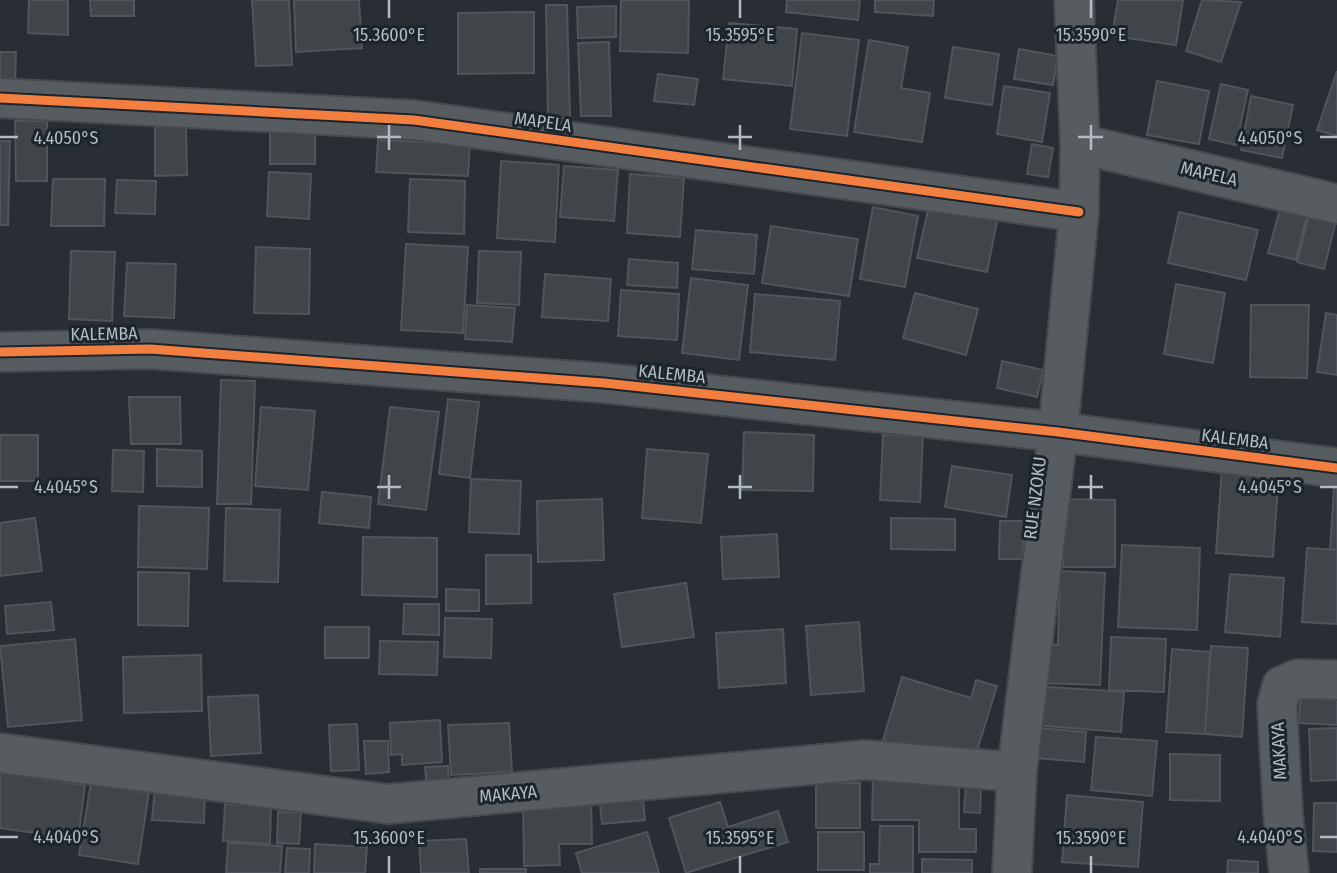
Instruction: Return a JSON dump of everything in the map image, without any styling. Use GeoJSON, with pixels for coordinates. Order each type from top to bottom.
{"type":"FeatureCollection","features":[{"type":"Feature","properties":{"kind":"street","name":"RUE NZOKU"},"geometry":{"type":"LineString","coordinates":[[1012,873],[1017,772],[1058,432],[1079,212],[1080,144],[1074,0]]}},
{"type":"Feature","properties":{"kind":"street","name":"MAPELA"},"geometry":{"type":"LineString","coordinates":[[0,98],[414,120],[1079,212]]}},
{"type":"Feature","properties":{"kind":"street","name":"MAPELA"},"geometry":{"type":"LineString","coordinates":[[1080,144],[1337,204]]}},
{"type":"Feature","properties":{"kind":"street","name":"KALEMBA"},"geometry":{"type":"LineString","coordinates":[[0,352],[150,349],[604,383],[1058,432],[1337,468]]}},
{"type":"Feature","properties":{"kind":"street","name":"MAKAYA"},"geometry":{"type":"LineString","coordinates":[[1289,873],[1277,704],[1282,685],[1298,679],[1337,680]]}},
{"type":"Feature","properties":{"kind":"street","name":"MAKAYA"},"geometry":{"type":"LineString","coordinates":[[0,753],[388,804],[865,760],[1017,772]]}},
{"type":"Feature","properties":{"kind":"building"},"geometry":{"type":"Polygon","coordinates":[[[29,0],[68,0],[68,35],[28,33],[29,0]]]}},
{"type":"Feature","properties":{"kind":"building"},"geometry":{"type":"Polygon","coordinates":[[[90,0],[134,0],[134,16],[91,16],[90,0]]]}},
{"type":"Feature","properties":{"kind":"building"},"geometry":{"type":"Polygon","coordinates":[[[252,0],[289,0],[292,65],[256,66],[252,0]]]}},
{"type":"Feature","properties":{"kind":"building"},"geometry":{"type":"Polygon","coordinates":[[[294,0],[359,0],[362,48],[296,52],[294,0]]]}},
{"type":"Feature","properties":{"kind":"building"},"geometry":{"type":"Polygon","coordinates":[[[621,0],[689,0],[688,53],[620,51],[621,0]]]}},
{"type":"Feature","properties":{"kind":"building"},"geometry":{"type":"Polygon","coordinates":[[[787,0],[860,0],[858,20],[786,12],[787,0]]]}},
{"type":"Feature","properties":{"kind":"building"},"geometry":{"type":"Polygon","coordinates":[[[875,0],[934,0],[933,16],[875,12],[875,0]]]}},
{"type":"Feature","properties":{"kind":"building"},"geometry":{"type":"Polygon","coordinates":[[[1118,0],[1183,0],[1176,45],[1112,36],[1118,0]]]}},
{"type":"Feature","properties":{"kind":"building"},"geometry":{"type":"Polygon","coordinates":[[[1202,0],[1241,2],[1221,62],[1186,51],[1202,0]]]}},
{"type":"Feature","properties":{"kind":"building"},"geometry":{"type":"Polygon","coordinates":[[[546,5],[567,5],[570,118],[548,119],[546,5]]]}},
{"type":"Feature","properties":{"kind":"building"},"geometry":{"type":"Polygon","coordinates":[[[616,6],[616,37],[578,38],[577,7],[616,6]]]}},
{"type":"Feature","properties":{"kind":"building"},"geometry":{"type":"Polygon","coordinates":[[[534,12],[534,73],[458,74],[458,13],[534,12]]]}},
{"type":"Feature","properties":{"kind":"building"},"geometry":{"type":"Polygon","coordinates":[[[729,23],[797,29],[792,86],[723,79],[729,23]]]}},
{"type":"Feature","properties":{"kind":"building"},"geometry":{"type":"Polygon","coordinates":[[[802,33],[859,40],[847,136],[790,129],[802,33]]]}},
{"type":"Feature","properties":{"kind":"building"},"geometry":{"type":"Polygon","coordinates":[[[869,40],[908,47],[901,88],[930,93],[922,142],[854,132],[869,40]]]}},
{"type":"Feature","properties":{"kind":"building"},"geometry":{"type":"Polygon","coordinates":[[[609,42],[611,116],[581,116],[578,43],[609,42]]]}},
{"type":"Feature","properties":{"kind":"building"},"geometry":{"type":"Polygon","coordinates":[[[953,47],[999,54],[992,105],[945,98],[953,47]]]}},
{"type":"Feature","properties":{"kind":"building"},"geometry":{"type":"Polygon","coordinates":[[[1019,49],[1058,56],[1053,85],[1014,79],[1019,49]]]}},
{"type":"Feature","properties":{"kind":"building"},"geometry":{"type":"Polygon","coordinates":[[[0,52],[16,52],[15,86],[0,85],[0,52]]]}},
{"type":"Feature","properties":{"kind":"building"},"geometry":{"type":"Polygon","coordinates":[[[1337,71],[1337,136],[1317,130],[1337,71]]]}},
{"type":"Feature","properties":{"kind":"building"},"geometry":{"type":"Polygon","coordinates":[[[658,74],[698,79],[694,105],[654,101],[658,74]]]}},
{"type":"Feature","properties":{"kind":"building"},"geometry":{"type":"Polygon","coordinates":[[[1157,81],[1209,91],[1199,144],[1147,135],[1157,81]]]}},
{"type":"Feature","properties":{"kind":"building"},"geometry":{"type":"Polygon","coordinates":[[[1221,84],[1248,90],[1236,145],[1209,139],[1221,84]]]}},
{"type":"Feature","properties":{"kind":"building"},"geometry":{"type":"Polygon","coordinates":[[[1004,86],[1050,93],[1042,142],[997,134],[1004,86]]]}},
{"type":"Feature","properties":{"kind":"building"},"geometry":{"type":"Polygon","coordinates":[[[1251,96],[1293,105],[1282,158],[1241,150],[1251,96]]]}},
{"type":"Feature","properties":{"kind":"building"},"geometry":{"type":"Polygon","coordinates":[[[270,119],[315,119],[315,164],[270,164],[270,119]]]}},
{"type":"Feature","properties":{"kind":"building"},"geometry":{"type":"Polygon","coordinates":[[[15,121],[47,121],[47,181],[16,181],[15,121]]]}},
{"type":"Feature","properties":{"kind":"building"},"geometry":{"type":"Polygon","coordinates":[[[186,126],[187,175],[155,176],[155,127],[186,126]]]}},
{"type":"Feature","properties":{"kind":"building"},"geometry":{"type":"Polygon","coordinates":[[[378,140],[470,144],[468,176],[376,172],[378,140]]]}},
{"type":"Feature","properties":{"kind":"building"},"geometry":{"type":"Polygon","coordinates":[[[0,141],[10,141],[8,225],[0,225],[0,141]]]}},
{"type":"Feature","properties":{"kind":"building"},"geometry":{"type":"Polygon","coordinates":[[[1032,144],[1053,148],[1048,177],[1027,174],[1032,144]]]}},
{"type":"Feature","properties":{"kind":"building"},"geometry":{"type":"Polygon","coordinates":[[[501,161],[559,165],[555,242],[497,238],[501,161]]]}},
{"type":"Feature","properties":{"kind":"building"},"geometry":{"type":"Polygon","coordinates":[[[564,166],[618,170],[614,221],[560,217],[564,166]]]}},
{"type":"Feature","properties":{"kind":"building"},"geometry":{"type":"Polygon","coordinates":[[[269,172],[311,174],[309,219],[267,216],[269,172]]]}},
{"type":"Feature","properties":{"kind":"building"},"geometry":{"type":"Polygon","coordinates":[[[630,174],[684,178],[680,237],[627,233],[630,174]]]}},
{"type":"Feature","properties":{"kind":"building"},"geometry":{"type":"Polygon","coordinates":[[[53,179],[105,179],[104,226],[51,226],[53,179]]]}},
{"type":"Feature","properties":{"kind":"building"},"geometry":{"type":"Polygon","coordinates":[[[410,179],[465,181],[464,234],[408,232],[410,179]]]}},
{"type":"Feature","properties":{"kind":"building"},"geometry":{"type":"Polygon","coordinates":[[[117,180],[156,181],[155,214],[115,213],[117,180]]]}},
{"type":"Feature","properties":{"kind":"building"},"geometry":{"type":"Polygon","coordinates":[[[1281,205],[1308,212],[1296,260],[1268,253],[1281,205]]]}},
{"type":"Feature","properties":{"kind":"building"},"geometry":{"type":"Polygon","coordinates":[[[929,206],[997,221],[987,272],[917,258],[929,206]]]}},
{"type":"Feature","properties":{"kind":"building"},"geometry":{"type":"Polygon","coordinates":[[[873,207],[918,216],[905,287],[860,279],[873,207]]]}},
{"type":"Feature","properties":{"kind":"building"},"geometry":{"type":"Polygon","coordinates":[[[1310,211],[1337,217],[1324,269],[1297,262],[1310,211]]]}},
{"type":"Feature","properties":{"kind":"building"},"geometry":{"type":"Polygon","coordinates":[[[1179,212],[1258,230],[1246,280],[1168,263],[1179,212]]]}},
{"type":"Feature","properties":{"kind":"building"},"geometry":{"type":"Polygon","coordinates":[[[771,226],[858,239],[849,296],[762,283],[771,226]]]}},
{"type":"Feature","properties":{"kind":"building"},"geometry":{"type":"Polygon","coordinates":[[[696,230],[757,235],[754,274],[692,269],[696,230]]]}},
{"type":"Feature","properties":{"kind":"building"},"geometry":{"type":"Polygon","coordinates":[[[406,244],[468,247],[463,333],[401,330],[406,244]]]}},
{"type":"Feature","properties":{"kind":"building"},"geometry":{"type":"Polygon","coordinates":[[[256,247],[310,249],[309,314],[254,313],[256,247]]]}},
{"type":"Feature","properties":{"kind":"building"},"geometry":{"type":"Polygon","coordinates":[[[71,251],[115,252],[112,321],[69,319],[71,251]]]}},
{"type":"Feature","properties":{"kind":"building"},"geometry":{"type":"Polygon","coordinates":[[[479,251],[521,252],[519,305],[477,303],[479,251]]]}},
{"type":"Feature","properties":{"kind":"building"},"geometry":{"type":"Polygon","coordinates":[[[629,259],[678,263],[677,288],[627,285],[629,259]]]}},
{"type":"Feature","properties":{"kind":"building"},"geometry":{"type":"Polygon","coordinates":[[[127,263],[176,264],[174,318],[124,316],[127,263]]]}},
{"type":"Feature","properties":{"kind":"building"},"geometry":{"type":"Polygon","coordinates":[[[545,274],[611,279],[608,321],[542,317],[545,274]]]}},
{"type":"Feature","properties":{"kind":"building"},"geometry":{"type":"Polygon","coordinates":[[[691,278],[748,285],[739,360],[682,353],[691,278]]]}},
{"type":"Feature","properties":{"kind":"building"},"geometry":{"type":"Polygon","coordinates":[[[1176,284],[1225,293],[1213,363],[1164,354],[1176,284]]]}},
{"type":"Feature","properties":{"kind":"building"},"geometry":{"type":"Polygon","coordinates":[[[621,290],[679,294],[677,340],[618,336],[621,290]]]}},
{"type":"Feature","properties":{"kind":"building"},"geometry":{"type":"Polygon","coordinates":[[[915,293],[978,309],[966,355],[903,338],[915,293]]]}},
{"type":"Feature","properties":{"kind":"building"},"geometry":{"type":"Polygon","coordinates":[[[755,294],[840,301],[835,360],[750,352],[755,294]]]}},
{"type":"Feature","properties":{"kind":"building"},"geometry":{"type":"Polygon","coordinates":[[[467,305],[515,308],[512,342],[465,339],[467,305]]]}},
{"type":"Feature","properties":{"kind":"building"},"geometry":{"type":"Polygon","coordinates":[[[1251,305],[1309,305],[1307,378],[1250,377],[1251,305]]]}},
{"type":"Feature","properties":{"kind":"building"},"geometry":{"type":"Polygon","coordinates":[[[1326,313],[1337,315],[1337,375],[1317,372],[1326,313]]]}},
{"type":"Feature","properties":{"kind":"building"},"geometry":{"type":"Polygon","coordinates":[[[1002,361],[1043,370],[1037,397],[997,388],[1002,361]]]}},
{"type":"Feature","properties":{"kind":"building"},"geometry":{"type":"Polygon","coordinates":[[[221,380],[255,381],[251,504],[217,504],[221,380]]]}},
{"type":"Feature","properties":{"kind":"building"},"geometry":{"type":"Polygon","coordinates":[[[129,397],[180,397],[181,444],[131,444],[129,397]]]}},
{"type":"Feature","properties":{"kind":"building"},"geometry":{"type":"Polygon","coordinates":[[[448,399],[479,402],[470,478],[439,474],[448,399]]]}},
{"type":"Feature","properties":{"kind":"building"},"geometry":{"type":"Polygon","coordinates":[[[261,407],[315,411],[308,490],[255,486],[261,407]]]}},
{"type":"Feature","properties":{"kind":"building"},"geometry":{"type":"Polygon","coordinates":[[[390,407],[439,412],[426,510],[378,504],[390,407]]]}},
{"type":"Feature","properties":{"kind":"building"},"geometry":{"type":"Polygon","coordinates":[[[744,432],[814,435],[813,491],[742,490],[744,432]]]}},
{"type":"Feature","properties":{"kind":"building"},"geometry":{"type":"Polygon","coordinates":[[[0,435],[38,435],[38,481],[0,481],[0,435]]]}},
{"type":"Feature","properties":{"kind":"building"},"geometry":{"type":"Polygon","coordinates":[[[883,435],[923,436],[920,502],[880,500],[883,435]]]}},
{"type":"Feature","properties":{"kind":"building"},"geometry":{"type":"Polygon","coordinates":[[[157,449],[202,451],[202,487],[157,486],[157,449]]]}},
{"type":"Feature","properties":{"kind":"building"},"geometry":{"type":"Polygon","coordinates":[[[647,449],[708,454],[701,523],[642,518],[647,449]]]}},
{"type":"Feature","properties":{"kind":"building"},"geometry":{"type":"Polygon","coordinates":[[[113,450],[144,451],[143,492],[112,491],[113,450]]]}},
{"type":"Feature","properties":{"kind":"building"},"geometry":{"type":"Polygon","coordinates":[[[952,466],[1012,475],[1006,517],[945,507],[952,466]]]}},
{"type":"Feature","properties":{"kind":"building"},"geometry":{"type":"Polygon","coordinates":[[[1222,467],[1279,471],[1273,557],[1216,553],[1222,467]]]}},
{"type":"Feature","properties":{"kind":"building"},"geometry":{"type":"Polygon","coordinates":[[[471,479],[521,481],[519,534],[469,532],[471,479]]]}},
{"type":"Feature","properties":{"kind":"building"},"geometry":{"type":"Polygon","coordinates":[[[1334,488],[1337,488],[1337,550],[1330,550],[1334,488]]]}},
{"type":"Feature","properties":{"kind":"building"},"geometry":{"type":"Polygon","coordinates":[[[322,492],[371,497],[369,528],[319,523],[322,492]]]}},
{"type":"Feature","properties":{"kind":"building"},"geometry":{"type":"Polygon","coordinates":[[[602,499],[604,560],[538,562],[537,501],[602,499]]]}},
{"type":"Feature","properties":{"kind":"building"},"geometry":{"type":"Polygon","coordinates":[[[1063,499],[1115,500],[1115,567],[1063,567],[1063,499]]]}},
{"type":"Feature","properties":{"kind":"building"},"geometry":{"type":"Polygon","coordinates":[[[139,506],[209,508],[207,569],[138,567],[139,506]]]}},
{"type":"Feature","properties":{"kind":"building"},"geometry":{"type":"Polygon","coordinates":[[[226,508],[280,510],[278,582],[224,581],[226,508]]]}},
{"type":"Feature","properties":{"kind":"building"},"geometry":{"type":"Polygon","coordinates":[[[35,518],[42,571],[0,576],[0,523],[35,518]]]}},
{"type":"Feature","properties":{"kind":"building"},"geometry":{"type":"Polygon","coordinates":[[[891,518],[955,519],[955,550],[891,549],[891,518]]]}},
{"type":"Feature","properties":{"kind":"building"},"geometry":{"type":"Polygon","coordinates":[[[1000,521],[1023,521],[1023,559],[999,559],[1000,521]]]}},
{"type":"Feature","properties":{"kind":"building"},"geometry":{"type":"Polygon","coordinates":[[[777,534],[779,577],[723,579],[721,537],[777,534]]]}},
{"type":"Feature","properties":{"kind":"building"},"geometry":{"type":"Polygon","coordinates":[[[363,537],[437,538],[437,597],[362,595],[363,537]]]}},
{"type":"Feature","properties":{"kind":"building"},"geometry":{"type":"Polygon","coordinates":[[[1122,545],[1200,548],[1197,630],[1118,627],[1122,545]]]}},
{"type":"Feature","properties":{"kind":"building"},"geometry":{"type":"Polygon","coordinates":[[[1307,548],[1337,550],[1337,624],[1302,622],[1307,548]]]}},
{"type":"Feature","properties":{"kind":"building"},"geometry":{"type":"Polygon","coordinates":[[[486,555],[531,555],[531,603],[486,604],[486,555]]]}},
{"type":"Feature","properties":{"kind":"building"},"geometry":{"type":"Polygon","coordinates":[[[1060,571],[1105,573],[1100,685],[1039,683],[1042,644],[1058,645],[1060,571]]]}},
{"type":"Feature","properties":{"kind":"building"},"geometry":{"type":"Polygon","coordinates":[[[138,572],[189,573],[188,626],[138,625],[138,572]]]}},
{"type":"Feature","properties":{"kind":"building"},"geometry":{"type":"Polygon","coordinates":[[[1230,574],[1284,578],[1280,637],[1225,632],[1230,574]]]}},
{"type":"Feature","properties":{"kind":"building"},"geometry":{"type":"Polygon","coordinates":[[[686,583],[694,637],[622,647],[614,594],[686,583]]]}},
{"type":"Feature","properties":{"kind":"building"},"geometry":{"type":"Polygon","coordinates":[[[446,589],[479,590],[479,611],[446,611],[446,589]]]}},
{"type":"Feature","properties":{"kind":"building"},"geometry":{"type":"Polygon","coordinates":[[[51,602],[54,630],[7,634],[5,606],[51,602]]]}},
{"type":"Feature","properties":{"kind":"building"},"geometry":{"type":"Polygon","coordinates":[[[404,604],[439,604],[439,635],[403,634],[404,604]]]}},
{"type":"Feature","properties":{"kind":"building"},"geometry":{"type":"Polygon","coordinates":[[[445,618],[492,619],[491,658],[444,657],[445,618]]]}},
{"type":"Feature","properties":{"kind":"building"},"geometry":{"type":"Polygon","coordinates":[[[859,622],[864,691],[811,695],[806,626],[859,622]]]}},
{"type":"Feature","properties":{"kind":"building"},"geometry":{"type":"Polygon","coordinates":[[[325,627],[369,627],[369,658],[325,658],[325,627]]]}},
{"type":"Feature","properties":{"kind":"building"},"geometry":{"type":"Polygon","coordinates":[[[783,629],[786,683],[719,688],[716,633],[783,629]]]}},
{"type":"Feature","properties":{"kind":"building"},"geometry":{"type":"Polygon","coordinates":[[[1111,637],[1166,639],[1164,692],[1109,690],[1111,637]]]}},
{"type":"Feature","properties":{"kind":"building"},"geometry":{"type":"Polygon","coordinates":[[[75,639],[82,720],[8,727],[0,646],[75,639]]]}},
{"type":"Feature","properties":{"kind":"building"},"geometry":{"type":"Polygon","coordinates":[[[380,641],[438,642],[437,675],[379,674],[380,641]]]}},
{"type":"Feature","properties":{"kind":"building"},"geometry":{"type":"Polygon","coordinates":[[[1211,646],[1248,648],[1242,737],[1205,734],[1211,646]]]}},
{"type":"Feature","properties":{"kind":"building"},"geometry":{"type":"Polygon","coordinates":[[[1172,649],[1210,652],[1205,734],[1166,732],[1172,649]]]}},
{"type":"Feature","properties":{"kind":"building"},"geometry":{"type":"Polygon","coordinates":[[[201,655],[202,711],[124,713],[123,657],[201,655]]]}},
{"type":"Feature","properties":{"kind":"building"},"geometry":{"type":"Polygon","coordinates":[[[902,677],[971,698],[976,680],[997,686],[972,767],[883,740],[902,677]]]}},
{"type":"Feature","properties":{"kind":"building"},"geometry":{"type":"Polygon","coordinates":[[[1302,678],[1337,680],[1337,725],[1299,723],[1302,678]]]}},
{"type":"Feature","properties":{"kind":"building"},"geometry":{"type":"Polygon","coordinates":[[[1035,686],[1124,692],[1121,732],[1032,725],[1035,686]]]}},
{"type":"Feature","properties":{"kind":"building"},"geometry":{"type":"Polygon","coordinates":[[[258,695],[261,753],[211,756],[208,697],[258,695]]]}},
{"type":"Feature","properties":{"kind":"building"},"geometry":{"type":"Polygon","coordinates":[[[440,720],[442,762],[402,765],[402,754],[391,755],[390,723],[440,720]]]}},
{"type":"Feature","properties":{"kind":"building"},"geometry":{"type":"Polygon","coordinates":[[[509,723],[512,772],[451,775],[448,725],[509,723]]]}},
{"type":"Feature","properties":{"kind":"building"},"geometry":{"type":"Polygon","coordinates":[[[357,724],[359,770],[331,771],[329,725],[357,724]]]}},
{"type":"Feature","properties":{"kind":"building"},"geometry":{"type":"Polygon","coordinates":[[[1025,727],[1086,732],[1084,762],[1023,757],[1025,727]]]}},
{"type":"Feature","properties":{"kind":"building"},"geometry":{"type":"Polygon","coordinates":[[[1337,728],[1337,780],[1311,781],[1309,729],[1337,728]]]}},
{"type":"Feature","properties":{"kind":"building"},"geometry":{"type":"Polygon","coordinates":[[[1096,737],[1157,741],[1152,796],[1091,790],[1096,737]]]}},
{"type":"Feature","properties":{"kind":"building"},"geometry":{"type":"Polygon","coordinates":[[[364,741],[388,741],[389,772],[366,774],[364,741]]]}},
{"type":"Feature","properties":{"kind":"building"},"geometry":{"type":"Polygon","coordinates":[[[1170,754],[1220,755],[1220,801],[1170,800],[1170,754]]]}},
{"type":"Feature","properties":{"kind":"building"},"geometry":{"type":"Polygon","coordinates":[[[448,766],[449,789],[427,790],[425,767],[448,766]]]}},
{"type":"Feature","properties":{"kind":"building"},"geometry":{"type":"Polygon","coordinates":[[[0,773],[85,785],[78,839],[0,828],[0,773]]]}},
{"type":"Feature","properties":{"kind":"building"},"geometry":{"type":"Polygon","coordinates":[[[873,778],[959,778],[959,829],[976,829],[976,852],[919,852],[919,820],[872,820],[873,778]]]}},
{"type":"Feature","properties":{"kind":"building"},"geometry":{"type":"Polygon","coordinates":[[[91,783],[149,792],[138,864],[79,855],[91,783]]]}},
{"type":"Feature","properties":{"kind":"building"},"geometry":{"type":"Polygon","coordinates":[[[816,783],[860,783],[860,828],[816,828],[816,783]]]}},
{"type":"Feature","properties":{"kind":"building"},"geometry":{"type":"Polygon","coordinates":[[[155,786],[205,789],[204,823],[152,820],[155,786]]]}},
{"type":"Feature","properties":{"kind":"building"},"geometry":{"type":"Polygon","coordinates":[[[966,787],[981,788],[980,813],[964,812],[966,787]]]}},
{"type":"Feature","properties":{"kind":"building"},"geometry":{"type":"Polygon","coordinates":[[[642,790],[645,820],[602,824],[599,793],[642,790]]]}},
{"type":"Feature","properties":{"kind":"building"},"geometry":{"type":"Polygon","coordinates":[[[1067,795],[1143,802],[1138,867],[1062,862],[1067,795]]]}},
{"type":"Feature","properties":{"kind":"building"},"geometry":{"type":"Polygon","coordinates":[[[523,797],[591,797],[592,844],[559,844],[560,865],[524,866],[523,797]]]}},
{"type":"Feature","properties":{"kind":"building"},"geometry":{"type":"Polygon","coordinates":[[[720,802],[728,827],[778,811],[788,842],[686,873],[669,818],[720,802]]]}},
{"type":"Feature","properties":{"kind":"building"},"geometry":{"type":"Polygon","coordinates":[[[1314,803],[1337,803],[1337,852],[1313,851],[1314,803]]]}},
{"type":"Feature","properties":{"kind":"building"},"geometry":{"type":"Polygon","coordinates":[[[225,804],[271,806],[270,844],[223,841],[225,804]]]}},
{"type":"Feature","properties":{"kind":"building"},"geometry":{"type":"Polygon","coordinates":[[[278,812],[301,813],[299,844],[277,843],[278,812]]]}},
{"type":"Feature","properties":{"kind":"building"},"geometry":{"type":"Polygon","coordinates":[[[880,826],[913,826],[913,873],[870,873],[870,864],[879,864],[880,826]]]}},
{"type":"Feature","properties":{"kind":"building"},"geometry":{"type":"Polygon","coordinates":[[[647,832],[659,873],[582,873],[576,853],[647,832]]]}},
{"type":"Feature","properties":{"kind":"building"},"geometry":{"type":"Polygon","coordinates":[[[818,832],[864,832],[864,870],[818,870],[818,832]]]}},
{"type":"Feature","properties":{"kind":"building"},"geometry":{"type":"Polygon","coordinates":[[[466,839],[469,873],[421,873],[419,841],[466,839]]]}},
{"type":"Feature","properties":{"kind":"building"},"geometry":{"type":"Polygon","coordinates":[[[228,843],[282,846],[280,873],[226,873],[228,843]]]}},
{"type":"Feature","properties":{"kind":"building"},"geometry":{"type":"Polygon","coordinates":[[[315,844],[367,847],[365,873],[314,873],[315,844]]]}},
{"type":"Feature","properties":{"kind":"building"},"geometry":{"type":"Polygon","coordinates":[[[287,848],[310,849],[309,873],[285,873],[287,848]]]}},
{"type":"Feature","properties":{"kind":"building"},"geometry":{"type":"Polygon","coordinates":[[[922,859],[972,860],[972,873],[922,873],[922,859]]]}},
{"type":"Feature","properties":{"kind":"building"},"geometry":{"type":"Polygon","coordinates":[[[1228,860],[1258,862],[1258,873],[1227,873],[1228,860]]]}},
{"type":"Feature","properties":{"kind":"building"},"geometry":{"type":"Polygon","coordinates":[[[480,869],[526,869],[526,873],[480,873],[480,869]]]}},
{"type":"Feature","properties":{"kind":"cycle path"},"geometry":{"type":"LineString","coordinates":[[0,98],[414,120],[1079,212]]}},
{"type":"Feature","properties":{"kind":"cycle path"},"geometry":{"type":"LineString","coordinates":[[0,352],[150,349],[604,383],[1058,432],[1337,468]]}}]}
